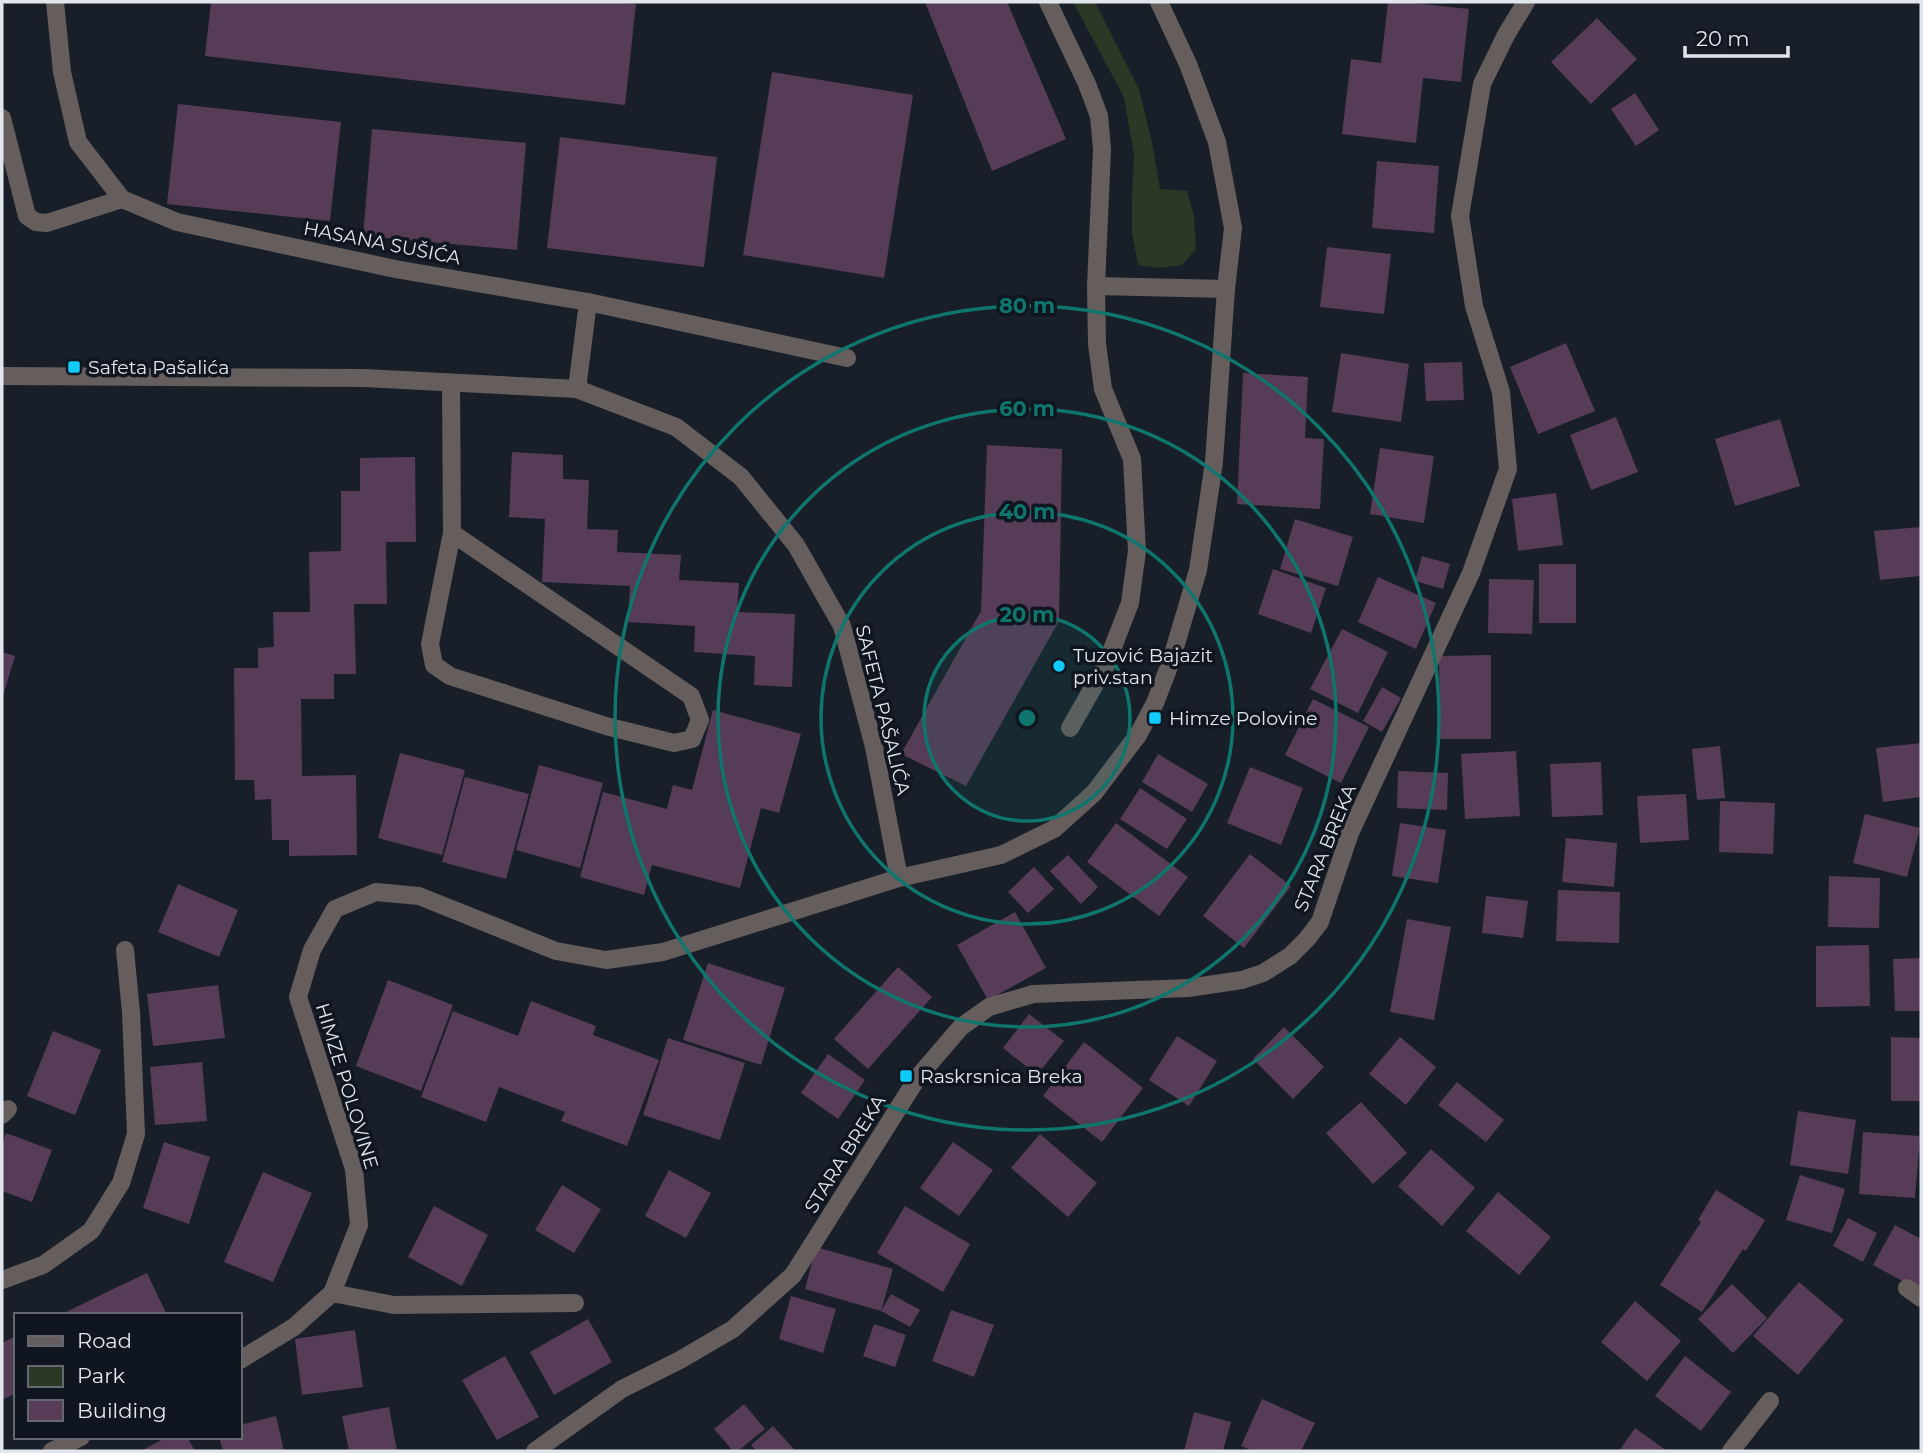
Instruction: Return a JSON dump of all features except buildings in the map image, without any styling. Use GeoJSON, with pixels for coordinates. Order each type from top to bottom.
{"type":"FeatureCollection","features":[{"type":"Feature","properties":{"kind":"street"},"geometry":{"type":"LineString","coordinates":[[2,118],[27,216],[36,222],[47,223],[122,200],[78,142],[62,72],[55,2]]}},
{"type":"Feature","properties":{"kind":"street"},"geometry":{"type":"LineString","coordinates":[[1048,2],[1087,84],[1098,116],[1102,149],[1096,286],[1097,344],[1103,389],[1132,459],[1137,551],[1130,603],[1116,640],[1106,665],[1070,728]]}},
{"type":"Feature","properties":{"kind":"street","name":"HIMZE POLOVINE"},"geometry":{"type":"LineString","coordinates":[[242,1359],[294,1327],[332,1293],[359,1225],[354,1169],[298,997],[312,950],[335,909],[376,892],[419,896],[556,951],[606,960],[663,952],[899,877],[1001,855],[1054,829],[1094,793],[1138,735],[1170,664],[1198,570],[1214,462],[1233,228],[1217,142],[1188,64],[1159,2]]}},
{"type":"Feature","properties":{"kind":"street","name":"STARA BREKA"},"geometry":{"type":"LineString","coordinates":[[535,1451],[622,1389],[733,1329],[793,1275],[918,1077],[961,1027],[989,1007],[1032,994],[1188,988],[1242,980],[1263,973],[1290,956],[1320,922],[1350,833],[1471,573],[1508,469],[1501,392],[1474,306],[1461,216],[1482,84],[1526,2]]}},
{"type":"Feature","properties":{"kind":"street","name":"HASANA SUŠIĆA"},"geometry":{"type":"LineString","coordinates":[[122,200],[177,222],[395,269],[588,302],[847,358]]}},
{"type":"Feature","properties":{"kind":"street"},"geometry":{"type":"LineString","coordinates":[[1096,286],[1226,289]]}},
{"type":"Feature","properties":{"kind":"street"},"geometry":{"type":"LineString","coordinates":[[577,388],[588,302]]}},
{"type":"Feature","properties":{"kind":"street","name":"SAFETA PAŠALIĆA"},"geometry":{"type":"LineString","coordinates":[[2,376],[352,378],[577,388],[676,426],[741,477],[796,545],[842,626],[874,747],[899,877]]}},
{"type":"Feature","properties":{"kind":"street"},"geometry":{"type":"LineString","coordinates":[[451,383],[453,533],[430,644],[434,664],[450,676],[606,726],[674,743],[692,739],[700,720],[691,696],[453,533]]}},
{"type":"Feature","properties":{"kind":"street"},"geometry":{"type":"LineString","coordinates":[[2,1280],[43,1265],[91,1231],[121,1183],[136,1134],[131,1012],[125,950]]}},
{"type":"Feature","properties":{"kind":"street"},"geometry":{"type":"LineString","coordinates":[[332,1293],[394,1305],[575,1303]]}},
{"type":"Feature","properties":{"kind":"street"},"geometry":{"type":"LineString","coordinates":[[1731,1451],[1770,1401]]}},
{"type":"Feature","properties":{"kind":"street"},"geometry":{"type":"LineString","coordinates":[[52,1451],[77,1439]]}},
{"type":"Feature","properties":{"kind":"green space"},"geometry":{"type":"Polygon","coordinates":[[[1073,2],[1095,2],[1139,89],[1160,189],[1187,191],[1194,216],[1196,249],[1182,265],[1159,268],[1138,265],[1132,233],[1134,155],[1124,97],[1073,2]]]}},
{"type":"Feature","properties":{"kind":"place","name":"Safeta Pašalića"},"geometry":{"type":"Point","coordinates":[74,367]}},
{"type":"Feature","properties":{"kind":"place","name":"Tuzović Bajazit priv.stan"},"geometry":{"type":"Point","coordinates":[1059,666]}},
{"type":"Feature","properties":{"kind":"place","name":"Himze Polovine"},"geometry":{"type":"Point","coordinates":[1155,718]}},
{"type":"Feature","properties":{"kind":"place","name":"Raskrsnica Breka"},"geometry":{"type":"Point","coordinates":[906,1076]}}]}
